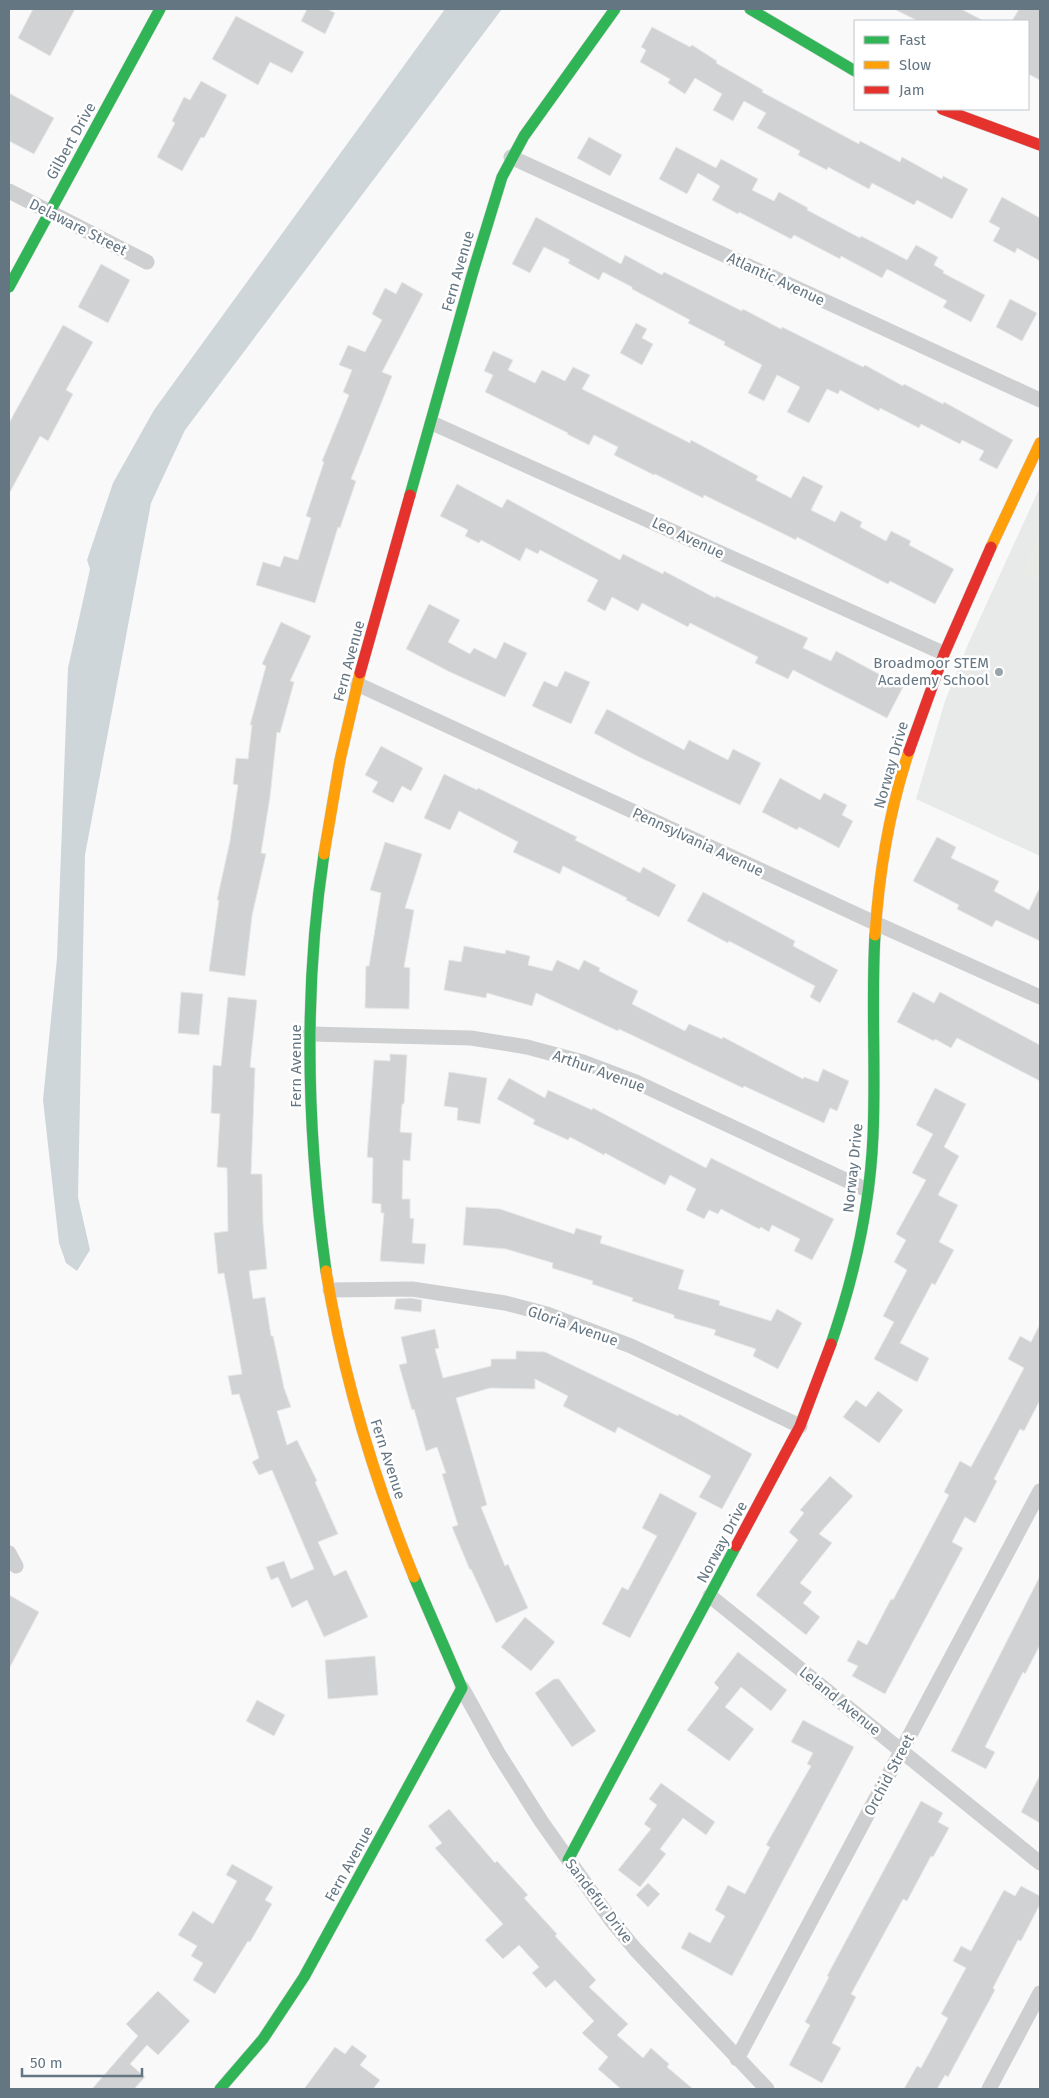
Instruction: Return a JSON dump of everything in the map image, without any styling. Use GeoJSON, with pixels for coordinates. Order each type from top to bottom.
{"type":"FeatureCollection","features":[{"type":"Feature","properties":{"kind":"street","name":"Gilbert Drive"},"geometry":{"type":"LineString","coordinates":[[9,287],[160,9]]}},
{"type":"Feature","properties":{"kind":"street","name":"Fern Avenue"},"geometry":{"type":"LineString","coordinates":[[220,2089],[263,2039],[304,1977],[462,1688],[434,1628],[402,1548],[366,1441],[344,1360],[330,1290],[318,1207],[311,1116],[310,1034],[312,966],[318,889],[345,733],[357,684],[432,423],[472,275],[502,177],[511,157],[524,136],[615,9]]}},
{"type":"Feature","properties":{"kind":"street"},"geometry":{"type":"LineString","coordinates":[[750,9],[854,69]]}},
{"type":"Feature","properties":{"kind":"street"},"geometry":{"type":"LineString","coordinates":[[945,110],[1040,145]]}},
{"type":"Feature","properties":{"kind":"street","name":"Atlantic Avenue"},"geometry":{"type":"LineString","coordinates":[[511,157],[1040,400]]}},
{"type":"Feature","properties":{"kind":"street","name":"Delaware Street"},"geometry":{"type":"LineString","coordinates":[[9,191],[147,262]]}},
{"type":"Feature","properties":{"kind":"street","name":"Leo Avenue"},"geometry":{"type":"LineString","coordinates":[[432,423],[943,653]]}},
{"type":"Feature","properties":{"kind":"street","name":"Norway Drive"},"geometry":{"type":"LineString","coordinates":[[568,1860],[800,1426],[818,1384],[840,1320],[857,1254],[873,1140],[875,923],[880,876],[887,837],[905,763],[928,691],[943,653],[1040,443]]}},
{"type":"Feature","properties":{"kind":"street","name":"Pennsylvania Avenue"},"geometry":{"type":"LineString","coordinates":[[357,684],[1040,997]]}},
{"type":"Feature","properties":{"kind":"street","name":"Arthur Avenue"},"geometry":{"type":"LineString","coordinates":[[310,1034],[471,1038],[528,1047],[583,1062],[636,1082],[867,1190]]}},
{"type":"Feature","properties":{"kind":"street","name":"Gloria Avenue"},"geometry":{"type":"LineString","coordinates":[[330,1290],[412,1289],[505,1303],[547,1314],[631,1346],[800,1426]]}},
{"type":"Feature","properties":{"kind":"street","name":"Orchid Street"},"geometry":{"type":"LineString","coordinates":[[737,2059],[1040,1490]]}},
{"type":"Feature","properties":{"kind":"street","name":"Leland Avenue"},"geometry":{"type":"LineString","coordinates":[[710,1596],[1040,1863]]}},
{"type":"Feature","properties":{"kind":"street","name":"Sandefur Drive"},"geometry":{"type":"LineString","coordinates":[[462,1688],[498,1753],[568,1860],[636,1950],[767,2089]]}},
{"type":"Feature","properties":{"kind":"street"},"geometry":{"type":"LineString","coordinates":[[989,2089],[1040,1993]]}},
{"type":"Feature","properties":{"kind":"shaded area"},"geometry":{"type":"Polygon","coordinates":[[[445,9],[502,9],[185,430],[151,503],[85,855],[78,1197],[90,1250],[77,1271],[66,1263],[59,1243],[43,1100],[57,958],[68,668],[90,569],[87,560],[113,483],[154,410],[445,9]]]}},
{"type":"Feature","properties":{"kind":"shaded area","name":"Broadmoor STEM Academy School"},"geometry":{"type":"Polygon","coordinates":[[[1040,487],[1040,856],[916,799],[945,701],[969,642],[1040,487]]]}},
{"type":"Feature","properties":{"kind":"shaded area"},"geometry":{"type":"Polygon","coordinates":[[[1040,534],[1040,581],[1022,573],[1040,534]]]}},
{"type":"Feature","properties":{"kind":"building"},"geometry":{"type":"Polygon","coordinates":[[[33,9],[75,9],[50,56],[18,38],[33,9]]]}},
{"type":"Feature","properties":{"kind":"building"},"geometry":{"type":"Polygon","coordinates":[[[307,9],[327,9],[335,13],[325,34],[301,21],[307,9]]]}},
{"type":"Feature","properties":{"kind":"building"},"geometry":{"type":"Polygon","coordinates":[[[894,9],[961,9],[982,20],[916,20],[894,9]]]}},
{"type":"Feature","properties":{"kind":"building"},"geometry":{"type":"Polygon","coordinates":[[[1019,9],[1040,9],[1040,80],[1029,74],[1029,20],[1013,20],[1019,9]]]}},
{"type":"Feature","properties":{"kind":"building"},"geometry":{"type":"Polygon","coordinates":[[[236,16],[304,52],[292,73],[270,62],[258,85],[212,59],[236,16]]]}},
{"type":"Feature","properties":{"kind":"building"},"geometry":{"type":"Polygon","coordinates":[[[652,27],[690,47],[692,45],[717,61],[716,63],[763,90],[762,92],[859,144],[860,141],[900,162],[902,157],[942,179],[943,176],[968,189],[952,219],[917,200],[914,205],[872,183],[869,189],[828,167],[827,170],[798,155],[800,151],[757,128],[766,113],[744,101],[733,121],[713,110],[722,94],[695,78],[685,94],[668,83],[670,79],[640,62],[646,50],[641,47],[652,27]]]}},
{"type":"Feature","properties":{"kind":"building"},"geometry":{"type":"Polygon","coordinates":[[[201,81],[227,95],[204,138],[201,137],[182,171],[157,157],[175,123],[172,121],[184,97],[190,100],[201,81]]]}},
{"type":"Feature","properties":{"kind":"building"},"geometry":{"type":"Polygon","coordinates":[[[9,93],[54,118],[34,154],[9,141],[9,93]]]}},
{"type":"Feature","properties":{"kind":"building"},"geometry":{"type":"Polygon","coordinates":[[[589,137],[622,155],[610,176],[577,158],[589,137]]]}},
{"type":"Feature","properties":{"kind":"building"},"geometry":{"type":"Polygon","coordinates":[[[676,147],[716,168],[721,159],[758,179],[752,190],[774,201],[779,192],[808,208],[807,210],[907,260],[916,245],[938,257],[934,265],[944,271],[943,273],[985,295],[971,322],[943,307],[947,301],[887,269],[882,278],[841,256],[840,259],[794,235],[791,239],[712,200],[720,186],[698,173],[687,194],[659,179],[676,147]]]}},
{"type":"Feature","properties":{"kind":"building"},"geometry":{"type":"Polygon","coordinates":[[[1002,197],[1040,218],[1040,261],[1017,248],[1015,253],[993,241],[1000,228],[989,222],[1002,197]]]}},
{"type":"Feature","properties":{"kind":"building"},"geometry":{"type":"Polygon","coordinates":[[[536,217],[621,264],[625,255],[662,275],[664,272],[742,311],[743,309],[781,329],[782,327],[863,367],[865,365],[903,386],[904,384],[943,404],[944,402],[1013,440],[997,469],[979,460],[984,451],[962,440],[960,444],[921,424],[919,428],[880,408],[879,411],[840,390],[838,394],[827,389],[809,423],[787,412],[800,387],[777,375],[764,401],[748,393],[762,365],[724,345],[725,342],[688,323],[690,320],[632,289],[632,287],[603,272],[599,280],[568,263],[570,260],[544,247],[530,273],[512,264],[536,217]]]}},
{"type":"Feature","properties":{"kind":"building"},"geometry":{"type":"Polygon","coordinates":[[[101,264],[130,280],[108,323],[78,307],[101,264]]]}},
{"type":"Feature","properties":{"kind":"building"},"geometry":{"type":"Polygon","coordinates":[[[402,282],[423,294],[382,372],[392,376],[351,479],[356,481],[340,528],[338,527],[315,603],[256,585],[263,562],[280,567],[284,556],[298,560],[311,518],[306,516],[324,462],[322,461],[349,395],[343,392],[352,370],[339,365],[348,345],[365,352],[382,320],[372,314],[385,288],[396,294],[402,282]]]}},
{"type":"Feature","properties":{"kind":"building"},"geometry":{"type":"Polygon","coordinates":[[[1010,299],[1037,313],[1022,341],[996,327],[1010,299]]]}},
{"type":"Feature","properties":{"kind":"building"},"geometry":{"type":"Polygon","coordinates":[[[636,323],[647,329],[642,338],[653,344],[642,365],[620,353],[636,323]]]}},
{"type":"Feature","properties":{"kind":"building"},"geometry":{"type":"Polygon","coordinates":[[[63,325],[93,342],[66,390],[73,394],[48,441],[40,436],[9,494],[9,423],[63,325]]]}},
{"type":"Feature","properties":{"kind":"building"},"geometry":{"type":"Polygon","coordinates":[[[493,351],[513,360],[508,370],[535,383],[542,370],[565,381],[573,367],[590,375],[582,389],[690,443],[691,440],[758,476],[756,480],[791,498],[803,476],[823,486],[811,510],[835,522],[841,511],[862,522],[860,527],[886,541],[891,531],[911,541],[909,545],[954,569],[935,604],[890,581],[888,584],[797,537],[796,540],[704,495],[703,498],[654,475],[614,455],[618,447],[594,435],[589,445],[485,392],[493,375],[484,371],[493,351]]]}},
{"type":"Feature","properties":{"kind":"building"},"geometry":{"type":"Polygon","coordinates":[[[457,484],[502,508],[507,499],[620,560],[623,554],[663,574],[664,571],[715,598],[716,596],[808,638],[803,648],[831,661],[836,651],[903,687],[887,718],[793,670],[788,679],[755,663],[758,657],[690,623],[688,627],[642,603],[638,611],[612,597],[605,611],[587,601],[598,580],[540,550],[538,554],[526,548],[520,561],[481,540],[479,543],[465,536],[468,530],[440,516],[457,484]]]}},
{"type":"Feature","properties":{"kind":"building"},"geometry":{"type":"Polygon","coordinates":[[[429,604],[460,620],[448,642],[470,654],[474,648],[496,659],[504,642],[527,653],[505,697],[406,649],[429,604]]]}},
{"type":"Feature","properties":{"kind":"building"},"geometry":{"type":"Polygon","coordinates":[[[281,622],[311,636],[290,681],[294,682],[280,733],[277,732],[270,797],[261,853],[266,854],[252,916],[245,976],[209,971],[219,900],[217,900],[230,841],[238,785],[233,784],[236,758],[248,759],[252,725],[250,725],[266,666],[262,664],[281,622]]]}},
{"type":"Feature","properties":{"kind":"building"},"geometry":{"type":"Polygon","coordinates":[[[565,671],[590,682],[571,724],[532,706],[544,681],[557,687],[565,671]]]}},
{"type":"Feature","properties":{"kind":"building"},"geometry":{"type":"Polygon","coordinates":[[[607,709],[684,750],[689,740],[728,760],[733,749],[761,763],[740,805],[639,757],[594,733],[607,709]]]}},
{"type":"Feature","properties":{"kind":"building"},"geometry":{"type":"Polygon","coordinates":[[[381,746],[423,768],[411,791],[402,786],[393,803],[372,792],[378,782],[365,775],[381,746]]]}},
{"type":"Feature","properties":{"kind":"building"},"geometry":{"type":"Polygon","coordinates":[[[444,774],[477,790],[478,788],[577,837],[575,840],[640,873],[643,867],[676,885],[659,917],[626,900],[627,898],[563,866],[560,874],[513,852],[518,842],[459,811],[450,830],[424,818],[444,774]]]}},
{"type":"Feature","properties":{"kind":"building"},"geometry":{"type":"Polygon","coordinates":[[[780,778],[820,800],[824,793],[847,805],[842,815],[853,821],[839,848],[799,827],[797,830],[762,812],[780,778]]]}},
{"type":"Feature","properties":{"kind":"building"},"geometry":{"type":"Polygon","coordinates":[[[937,837],[956,847],[951,858],[999,881],[994,891],[1029,910],[1040,887],[1040,941],[996,920],[992,927],[957,909],[959,905],[913,881],[937,837]]]}},
{"type":"Feature","properties":{"kind":"building"},"geometry":{"type":"Polygon","coordinates":[[[385,842],[422,854],[405,908],[414,910],[404,967],[410,968],[409,1009],[365,1008],[366,966],[369,966],[381,893],[370,890],[385,842]]]}},
{"type":"Feature","properties":{"kind":"building"},"geometry":{"type":"Polygon","coordinates":[[[703,892],[795,941],[793,946],[838,970],[820,1003],[810,997],[815,986],[687,921],[703,892]]]}},
{"type":"Feature","properties":{"kind":"building"},"geometry":{"type":"Polygon","coordinates":[[[464,946],[505,954],[506,950],[530,956],[528,965],[552,971],[557,960],[579,970],[584,960],[600,968],[599,971],[638,991],[632,1004],[685,1031],[689,1024],[722,1039],[723,1037],[803,1079],[804,1077],[818,1082],[823,1069],[849,1081],[837,1111],[830,1108],[824,1123],[536,993],[532,1006],[487,993],[486,998],[444,990],[449,960],[461,962],[464,946]]]}},
{"type":"Feature","properties":{"kind":"building"},"geometry":{"type":"Polygon","coordinates":[[[181,992],[203,994],[199,1035],[178,1033],[181,992]]]}},
{"type":"Feature","properties":{"kind":"building"},"geometry":{"type":"Polygon","coordinates":[[[913,992],[934,1003],[940,992],[1040,1045],[1040,1081],[957,1038],[951,1048],[897,1022],[913,992]]]}},
{"type":"Feature","properties":{"kind":"building"},"geometry":{"type":"Polygon","coordinates":[[[228,997],[257,1000],[250,1067],[255,1068],[251,1174],[262,1174],[263,1224],[267,1269],[249,1271],[253,1299],[265,1297],[271,1336],[273,1336],[284,1388],[291,1407],[277,1411],[287,1445],[297,1440],[317,1481],[315,1482],[338,1534],[318,1542],[334,1576],[346,1570],[368,1617],[324,1637],[307,1600],[292,1608],[278,1577],[271,1580],[266,1567],[284,1561],[291,1579],[314,1569],[272,1470],[259,1475],[252,1462],[259,1458],[239,1394],[232,1395],[228,1376],[242,1374],[224,1273],[218,1274],[214,1233],[228,1231],[227,1168],[217,1167],[220,1114],[211,1113],[213,1065],[221,1066],[228,997]]]}},
{"type":"Feature","properties":{"kind":"building"},"geometry":{"type":"Polygon","coordinates":[[[390,1054],[407,1055],[400,1132],[412,1133],[410,1161],[403,1160],[402,1199],[410,1199],[410,1218],[414,1219],[412,1243],[426,1244],[424,1264],[380,1261],[384,1213],[381,1213],[381,1204],[372,1203],[373,1158],[367,1157],[374,1060],[390,1061],[390,1054]]]}},
{"type":"Feature","properties":{"kind":"building"},"geometry":{"type":"Polygon","coordinates":[[[449,1072],[487,1078],[480,1124],[457,1120],[458,1108],[444,1106],[449,1072]]]}},
{"type":"Feature","properties":{"kind":"building"},"geometry":{"type":"Polygon","coordinates":[[[509,1078],[545,1098],[548,1090],[592,1110],[593,1108],[706,1168],[711,1158],[834,1219],[812,1260],[794,1251],[800,1239],[772,1225],[769,1232],[761,1227],[759,1229],[721,1209],[718,1214],[709,1210],[704,1219],[686,1210],[696,1189],[670,1175],[665,1185],[605,1153],[604,1155],[570,1137],[568,1140],[533,1124],[535,1120],[497,1099],[509,1078]]]}},
{"type":"Feature","properties":{"kind":"building"},"geometry":{"type":"Polygon","coordinates":[[[935,1088],[966,1104],[944,1147],[959,1156],[938,1195],[958,1205],[939,1242],[954,1250],[935,1285],[932,1283],[900,1343],[929,1358],[917,1382],[874,1359],[894,1322],[883,1316],[907,1270],[894,1262],[906,1240],[896,1234],[926,1180],[912,1173],[933,1134],[916,1125],[935,1088]]]}},
{"type":"Feature","properties":{"kind":"building"},"geometry":{"type":"Polygon","coordinates":[[[466,1207],[500,1209],[574,1234],[576,1228],[602,1236],[600,1243],[684,1270],[678,1289],[720,1301],[719,1305],[771,1321],[777,1309],[802,1323],[778,1369],[753,1356],[756,1349],[714,1335],[716,1330],[674,1318],[674,1315],[632,1301],[633,1298],[592,1284],[593,1281],[552,1268],[553,1263],[506,1249],[463,1245],[466,1207]]]}},
{"type":"Feature","properties":{"kind":"building"},"geometry":{"type":"Polygon","coordinates":[[[411,1298],[422,1300],[421,1312],[394,1309],[396,1299],[411,1298]]]}},
{"type":"Feature","properties":{"kind":"building"},"geometry":{"type":"Polygon","coordinates":[[[1040,1324],[1040,1400],[1024,1431],[1020,1429],[994,1479],[997,1481],[975,1523],[965,1517],[952,1542],[963,1548],[885,1694],[852,1676],[858,1666],[847,1661],[858,1640],[867,1645],[891,1599],[893,1600],[949,1495],[944,1492],[960,1461],[971,1467],[995,1423],[1024,1368],[1008,1359],[1020,1336],[1031,1342],[1040,1324]]]}},
{"type":"Feature","properties":{"kind":"building"},"geometry":{"type":"Polygon","coordinates":[[[435,1329],[439,1348],[435,1349],[443,1378],[491,1366],[491,1359],[516,1359],[516,1351],[545,1352],[678,1416],[679,1414],[752,1454],[722,1509],[699,1497],[711,1476],[618,1427],[615,1433],[563,1406],[568,1396],[535,1379],[535,1389],[490,1388],[456,1398],[487,1505],[481,1507],[505,1566],[508,1564],[528,1608],[496,1623],[470,1570],[452,1527],[458,1525],[442,1474],[446,1473],[437,1447],[426,1451],[399,1365],[407,1363],[401,1337],[435,1329]]]}},
{"type":"Feature","properties":{"kind":"building"},"geometry":{"type":"Polygon","coordinates":[[[878,1391],[903,1410],[879,1443],[843,1417],[856,1400],[866,1407],[878,1391]]]}},
{"type":"Feature","properties":{"kind":"building"},"geometry":{"type":"Polygon","coordinates":[[[830,1476],[853,1496],[819,1534],[832,1543],[800,1583],[812,1592],[803,1603],[820,1617],[806,1635],[756,1595],[798,1540],[789,1532],[804,1513],[800,1510],[830,1476]]]}},
{"type":"Feature","properties":{"kind":"building"},"geometry":{"type":"Polygon","coordinates":[[[660,1493],[697,1513],[630,1638],[602,1624],[622,1587],[628,1590],[657,1536],[642,1528],[660,1493]]]}},
{"type":"Feature","properties":{"kind":"building"},"geometry":{"type":"Polygon","coordinates":[[[1040,1576],[1040,1645],[1025,1674],[1023,1672],[985,1747],[995,1752],[986,1769],[951,1751],[1040,1576]]]}},
{"type":"Feature","properties":{"kind":"building"},"geometry":{"type":"Polygon","coordinates":[[[9,1595],[39,1612],[9,1669],[9,1595]]]}},
{"type":"Feature","properties":{"kind":"building"},"geometry":{"type":"Polygon","coordinates":[[[525,1617],[555,1642],[531,1671],[501,1647],[525,1617]]]}},
{"type":"Feature","properties":{"kind":"building"},"geometry":{"type":"Polygon","coordinates":[[[738,1652],[787,1690],[771,1711],[741,1687],[725,1707],[754,1729],[729,1761],[687,1730],[719,1688],[714,1683],[738,1652]]]}},
{"type":"Feature","properties":{"kind":"building"},"geometry":{"type":"Polygon","coordinates":[[[375,1656],[378,1695],[328,1699],[325,1660],[375,1656]]]}},
{"type":"Feature","properties":{"kind":"building"},"geometry":{"type":"Polygon","coordinates":[[[554,1679],[559,1679],[596,1731],[572,1747],[535,1693],[554,1679]]]}},
{"type":"Feature","properties":{"kind":"building"},"geometry":{"type":"Polygon","coordinates":[[[257,1700],[285,1715],[274,1736],[246,1721],[257,1700]]]}},
{"type":"Feature","properties":{"kind":"building"},"geometry":{"type":"Polygon","coordinates":[[[803,1720],[854,1747],[732,1976],[681,1948],[689,1932],[710,1943],[725,1916],[715,1910],[728,1885],[745,1894],[770,1847],[766,1845],[811,1766],[807,1764],[813,1753],[791,1742],[803,1720]]]}},
{"type":"Feature","properties":{"kind":"building"},"geometry":{"type":"Polygon","coordinates":[[[1040,1775],[1040,1823],[1021,1812],[1040,1775]]]}},
{"type":"Feature","properties":{"kind":"building"},"geometry":{"type":"Polygon","coordinates":[[[661,1783],[715,1822],[706,1835],[683,1818],[660,1849],[666,1854],[640,1887],[618,1870],[651,1829],[644,1824],[657,1805],[649,1799],[661,1783]]]}},
{"type":"Feature","properties":{"kind":"building"},"geometry":{"type":"Polygon","coordinates":[[[921,1801],[943,1813],[938,1822],[949,1828],[933,1857],[931,1856],[907,1901],[903,1899],[851,1994],[856,1997],[832,2043],[841,2048],[822,2083],[789,2065],[810,2025],[805,2022],[829,1977],[827,1976],[921,1801]]]}},
{"type":"Feature","properties":{"kind":"building"},"geometry":{"type":"Polygon","coordinates":[[[449,1809],[495,1863],[497,1861],[528,1895],[524,1898],[557,1934],[555,1936],[596,1980],[589,1987],[628,2024],[617,2035],[643,2058],[651,2048],[669,2064],[667,2067],[693,2089],[621,2089],[598,2069],[608,2057],[582,2033],[594,2021],[555,1980],[546,1988],[532,1973],[539,1967],[519,1945],[503,1959],[485,1940],[503,1924],[435,1848],[442,1843],[428,1826],[449,1809]]]}},
{"type":"Feature","properties":{"kind":"building"},"geometry":{"type":"Polygon","coordinates":[[[232,1864],[273,1887],[265,1900],[272,1904],[250,1942],[248,1941],[215,1994],[193,1980],[203,1963],[191,1956],[197,1946],[178,1935],[193,1911],[213,1924],[237,1881],[226,1875],[232,1864]]]}},
{"type":"Feature","properties":{"kind":"building"},"geometry":{"type":"Polygon","coordinates":[[[648,1883],[660,1894],[648,1907],[636,1895],[648,1883]]]}},
{"type":"Feature","properties":{"kind":"building"},"geometry":{"type":"Polygon","coordinates":[[[1021,1886],[1040,1896],[1040,1904],[1021,1941],[1018,1940],[993,1988],[995,1990],[948,2077],[945,2075],[937,2089],[904,2089],[917,2066],[921,2068],[948,2018],[941,2014],[966,1968],[953,1961],[961,1946],[971,1951],[1004,1890],[1015,1896],[1021,1886]]]}},
{"type":"Feature","properties":{"kind":"building"},"geometry":{"type":"Polygon","coordinates":[[[158,1991],[190,2021],[158,2055],[147,2045],[130,2064],[145,2077],[134,2089],[92,2089],[138,2036],[126,2024],[158,1991]]]}},
{"type":"Feature","properties":{"kind":"building"},"geometry":{"type":"Polygon","coordinates":[[[352,2045],[367,2056],[360,2065],[380,2080],[373,2089],[304,2089],[335,2047],[345,2054],[352,2045]]]}},
{"type":"Feature","properties":{"kind":"traffic: fast"},"geometry":{"type":"LineString","coordinates":[[9,287],[160,9]]}},
{"type":"Feature","properties":{"kind":"traffic: fast"},"geometry":{"type":"LineString","coordinates":[[410,495],[472,275],[502,177],[524,136],[615,9]]}},
{"type":"Feature","properties":{"kind":"traffic: fast"},"geometry":{"type":"LineString","coordinates":[[750,9],[854,70]]}},
{"type":"Feature","properties":{"kind":"traffic: fast"},"geometry":{"type":"LineString","coordinates":[[324,854],[313,958],[310,1062],[311,1115],[326,1271]]}},
{"type":"Feature","properties":{"kind":"traffic: fast"},"geometry":{"type":"LineString","coordinates":[[831,1344],[860,1242],[871,1163],[874,1111],[873,985],[875,935]]}},
{"type":"Feature","properties":{"kind":"traffic: fast"},"geometry":{"type":"LineString","coordinates":[[568,1860],[736,1546]]}},
{"type":"Feature","properties":{"kind":"traffic: fast"},"geometry":{"type":"LineString","coordinates":[[220,2089],[263,2039],[304,1977],[462,1688],[414,1577]]}},
{"type":"Feature","properties":{"kind":"traffic: slow"},"geometry":{"type":"LineString","coordinates":[[991,547],[1040,443]]}},
{"type":"Feature","properties":{"kind":"traffic: slow"},"geometry":{"type":"LineString","coordinates":[[324,854],[340,760],[360,673]]}},
{"type":"Feature","properties":{"kind":"traffic: slow"},"geometry":{"type":"LineString","coordinates":[[875,935],[886,842],[896,796],[909,751]]}},
{"type":"Feature","properties":{"kind":"traffic: slow"},"geometry":{"type":"LineString","coordinates":[[326,1271],[341,1349],[361,1427],[399,1540],[414,1577]]}},
{"type":"Feature","properties":{"kind":"traffic: jam"},"geometry":{"type":"LineString","coordinates":[[945,110],[1040,145]]}},
{"type":"Feature","properties":{"kind":"traffic: jam"},"geometry":{"type":"LineString","coordinates":[[360,673],[410,495]]}},
{"type":"Feature","properties":{"kind":"traffic: jam"},"geometry":{"type":"LineString","coordinates":[[909,751],[944,654],[991,547]]}},
{"type":"Feature","properties":{"kind":"traffic: jam"},"geometry":{"type":"LineString","coordinates":[[736,1546],[800,1426],[831,1344]]}},
{"type":"Feature","properties":{"kind":"place","name":"Broadmoor STEM Academy School"},"geometry":{"type":"Point","coordinates":[999,672]}}]}
